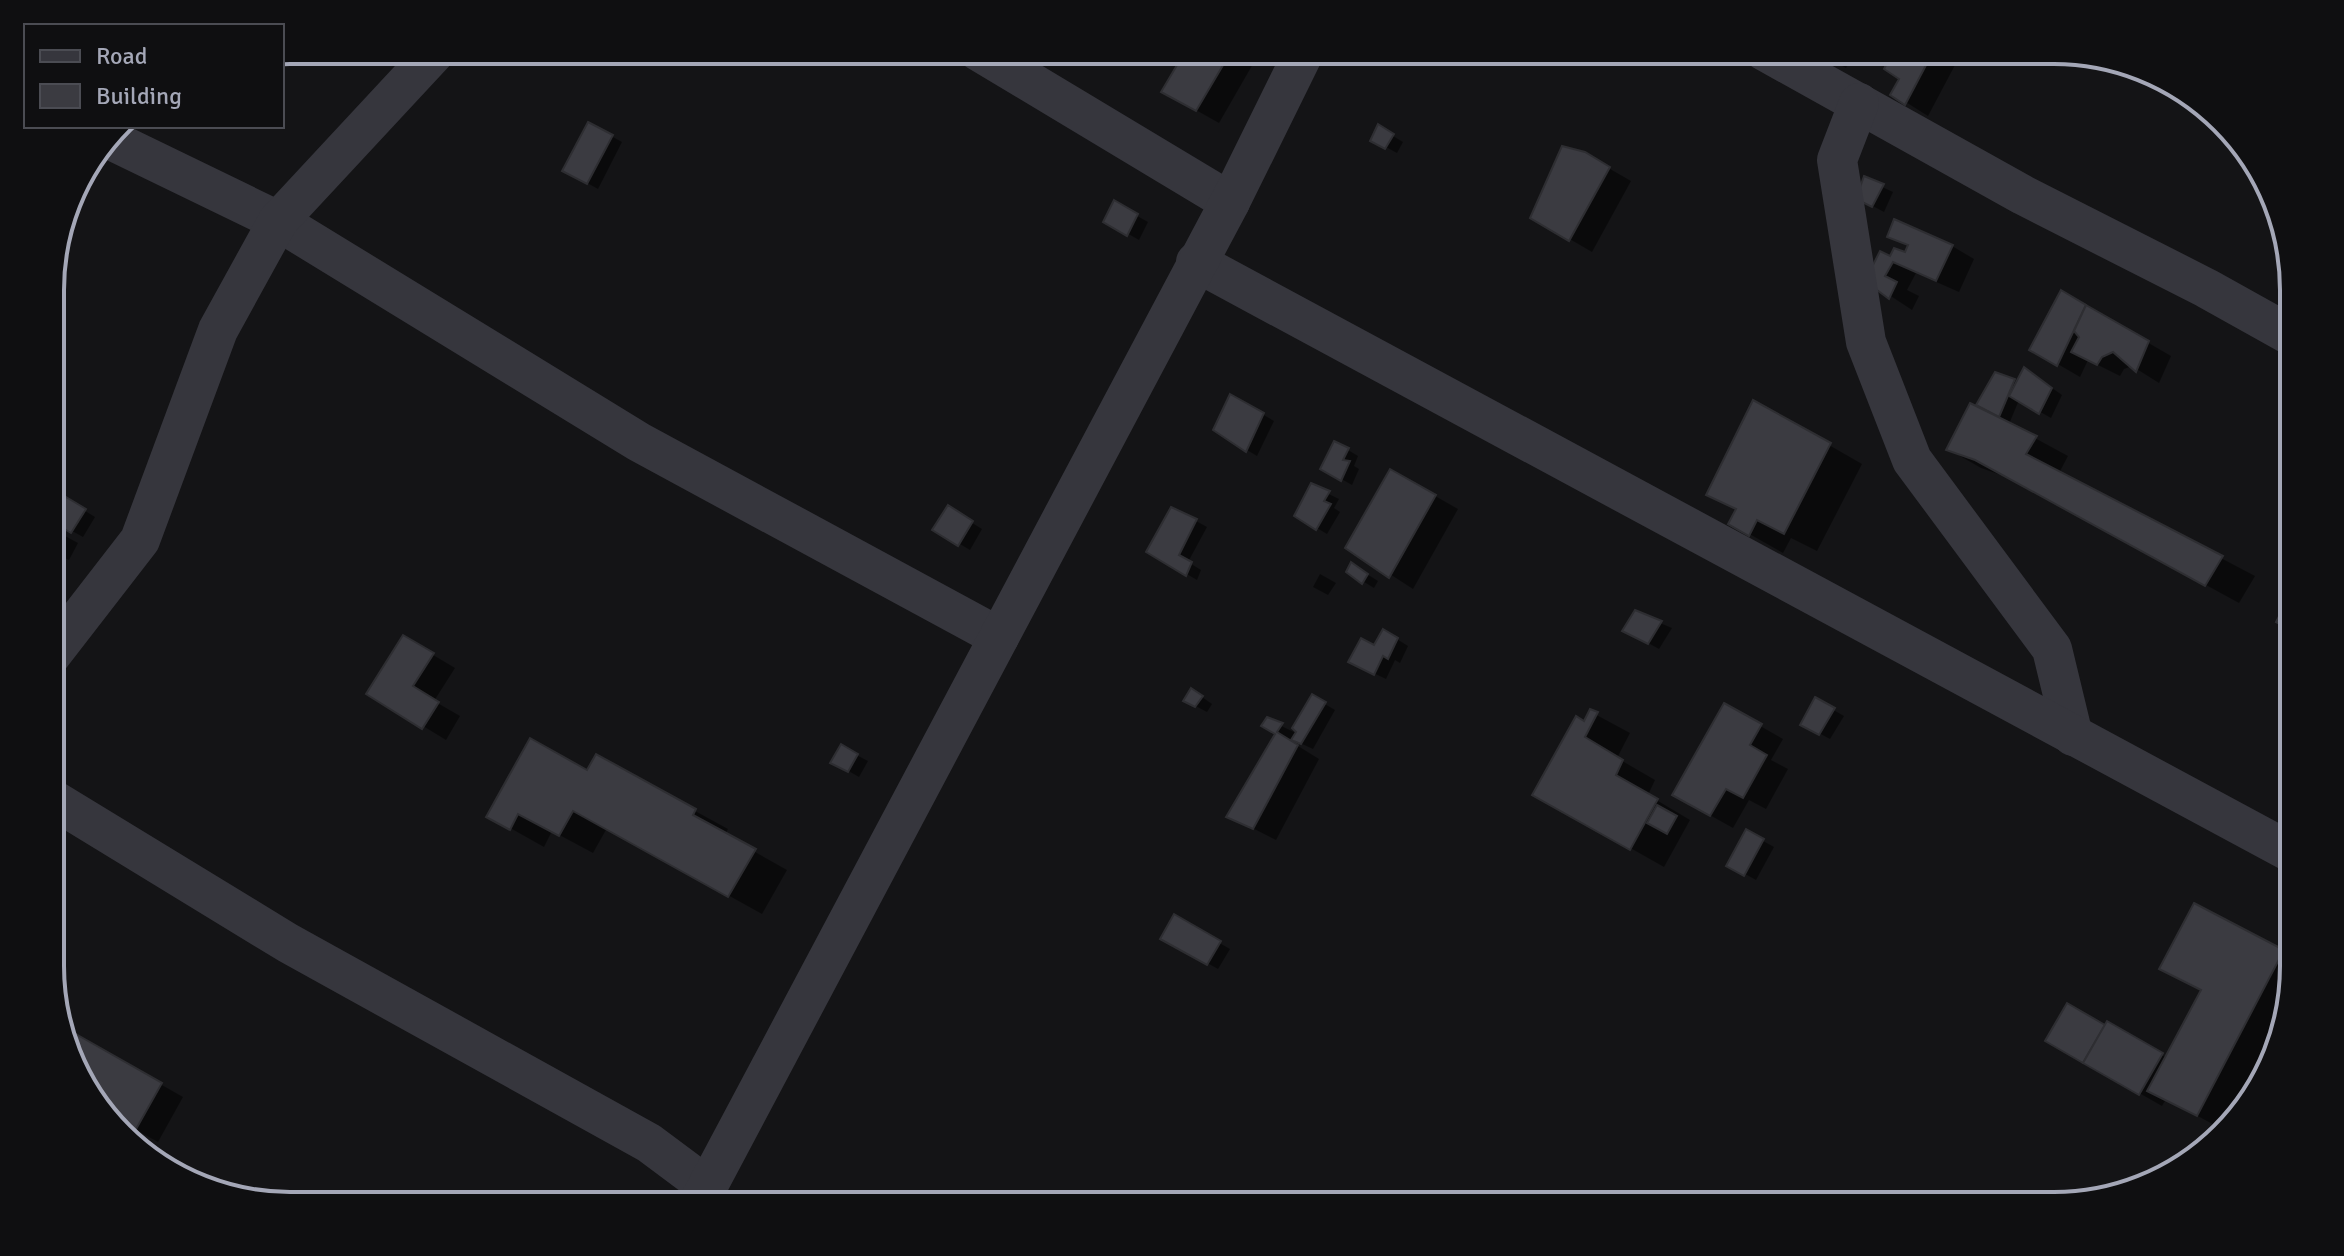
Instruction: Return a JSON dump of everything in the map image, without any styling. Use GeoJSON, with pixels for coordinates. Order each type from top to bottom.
{"type":"FeatureCollection","features":[{"type":"Feature","properties":{"kind":"street"},"geometry":{"type":"LineString","coordinates":[[64,638],[140,540],[218,330],[278,221],[424,64]]}},
{"type":"Feature","properties":{"kind":"street"},"geometry":{"type":"LineString","coordinates":[[1000,64],[1230,202]]}},
{"type":"Feature","properties":{"kind":"street"},"geometry":{"type":"LineString","coordinates":[[704,1192],[1230,202],[1298,64]]}},
{"type":"Feature","properties":{"kind":"street"},"geometry":{"type":"LineString","coordinates":[[1788,64],[2023,195],[2280,329]]}},
{"type":"Feature","properties":{"kind":"street"},"geometry":{"type":"LineString","coordinates":[[1859,103],[1837,160],[1866,342],[1912,460],[2052,649],[2073,736]]}},
{"type":"Feature","properties":{"kind":"street"},"geometry":{"type":"LineString","coordinates":[[118,144],[278,221],[639,442],[999,637]]}},
{"type":"Feature","properties":{"kind":"street"},"geometry":{"type":"LineString","coordinates":[[1196,262],[2280,847]]}},
{"type":"Feature","properties":{"kind":"street"},"geometry":{"type":"LineString","coordinates":[[64,806],[288,943],[649,1143],[698,1192]]}},
{"type":"Feature","properties":{"kind":"building"},"geometry":{"type":"Polygon","coordinates":[[[1178,64],[1224,64],[1196,111],[1161,92],[1178,64]]]}},
{"type":"Feature","properties":{"kind":"building"},"geometry":{"type":"Polygon","coordinates":[[[1887,64],[1927,64],[1905,105],[1890,95],[1899,79],[1884,69],[1887,64]]]}},
{"type":"Feature","properties":{"kind":"building"},"geometry":{"type":"Polygon","coordinates":[[[588,122],[613,135],[587,184],[562,171],[588,122]]]}},
{"type":"Feature","properties":{"kind":"building"},"geometry":{"type":"Polygon","coordinates":[[[1378,124],[1394,134],[1385,149],[1370,141],[1378,124]]]}},
{"type":"Feature","properties":{"kind":"building"},"geometry":{"type":"Polygon","coordinates":[[[1562,146],[1585,152],[1610,167],[1569,241],[1530,218],[1562,146]]]}},
{"type":"Feature","properties":{"kind":"building"},"geometry":{"type":"Polygon","coordinates":[[[1864,176],[1884,184],[1872,207],[1856,199],[1864,176]]]}},
{"type":"Feature","properties":{"kind":"building"},"geometry":{"type":"Polygon","coordinates":[[[1114,200],[1138,214],[1127,236],[1103,222],[1114,200]]]}},
{"type":"Feature","properties":{"kind":"building"},"geometry":{"type":"Polygon","coordinates":[[[1894,219],[1953,245],[1936,281],[1893,262],[1885,276],[1897,282],[1889,299],[1865,281],[1880,251],[1890,256],[1894,248],[1905,252],[1908,245],[1887,237],[1894,219]]]}},
{"type":"Feature","properties":{"kind":"building"},"geometry":{"type":"Polygon","coordinates":[[[2061,290],[2086,305],[2057,366],[2029,350],[2061,290]]]}},
{"type":"Feature","properties":{"kind":"building"},"geometry":{"type":"Polygon","coordinates":[[[2086,305],[2149,341],[2136,372],[2113,352],[2102,357],[2097,365],[2071,352],[2079,337],[2074,331],[2086,305]]]}},
{"type":"Feature","properties":{"kind":"building"},"geometry":{"type":"Polygon","coordinates":[[[2024,367],[2052,388],[2039,414],[2009,396],[2024,367]]]}},
{"type":"Feature","properties":{"kind":"building"},"geometry":{"type":"Polygon","coordinates":[[[1995,372],[2015,379],[1999,417],[1976,405],[1995,372]]]}},
{"type":"Feature","properties":{"kind":"building"},"geometry":{"type":"Polygon","coordinates":[[[1230,394],[1264,413],[1246,452],[1213,430],[1230,394]]]}},
{"type":"Feature","properties":{"kind":"building"},"geometry":{"type":"Polygon","coordinates":[[[1753,400],[1831,443],[1784,534],[1757,520],[1749,536],[1728,524],[1736,509],[1706,495],[1753,400]]]}},
{"type":"Feature","properties":{"kind":"building"},"geometry":{"type":"Polygon","coordinates":[[[1970,403],[2037,436],[2026,454],[2223,556],[2205,586],[1975,460],[1946,450],[1970,403]]]}},
{"type":"Feature","properties":{"kind":"building"},"geometry":{"type":"Polygon","coordinates":[[[1334,441],[1349,448],[1343,460],[1350,461],[1341,481],[1320,469],[1334,441]]]}},
{"type":"Feature","properties":{"kind":"building"},"geometry":{"type":"Polygon","coordinates":[[[1390,469],[1436,495],[1389,578],[1345,548],[1390,469]]]}},
{"type":"Feature","properties":{"kind":"building"},"geometry":{"type":"Polygon","coordinates":[[[1311,483],[1330,491],[1324,501],[1331,504],[1316,530],[1294,516],[1311,483]]]}},
{"type":"Feature","properties":{"kind":"building"},"geometry":{"type":"Polygon","coordinates":[[[64,496],[86,509],[71,533],[64,529],[64,496]]]}},
{"type":"Feature","properties":{"kind":"building"},"geometry":{"type":"Polygon","coordinates":[[[948,505],[973,521],[958,546],[932,530],[948,505]]]}},
{"type":"Feature","properties":{"kind":"building"},"geometry":{"type":"Polygon","coordinates":[[[1171,507],[1197,519],[1179,555],[1192,562],[1186,576],[1146,552],[1171,507]]]}},
{"type":"Feature","properties":{"kind":"building"},"geometry":{"type":"Polygon","coordinates":[[[1351,562],[1368,574],[1362,584],[1346,572],[1351,562]]]}},
{"type":"Feature","properties":{"kind":"building"},"geometry":{"type":"Polygon","coordinates":[[[1635,610],[1662,621],[1648,644],[1622,631],[1635,610]]]}},
{"type":"Feature","properties":{"kind":"building"},"geometry":{"type":"Polygon","coordinates":[[[1383,629],[1398,638],[1388,659],[1383,656],[1374,675],[1348,662],[1361,638],[1374,645],[1383,629]]]}},
{"type":"Feature","properties":{"kind":"building"},"geometry":{"type":"Polygon","coordinates":[[[403,635],[434,653],[413,686],[439,702],[422,729],[366,694],[403,635]]]}},
{"type":"Feature","properties":{"kind":"building"},"geometry":{"type":"Polygon","coordinates":[[[1191,688],[1203,696],[1195,707],[1183,701],[1191,688]]]}},
{"type":"Feature","properties":{"kind":"building"},"geometry":{"type":"Polygon","coordinates":[[[1312,694],[1326,702],[1301,744],[1291,740],[1296,732],[1292,728],[1312,694]]]}},
{"type":"Feature","properties":{"kind":"building"},"geometry":{"type":"Polygon","coordinates":[[[1815,697],[1835,708],[1819,735],[1800,725],[1815,697]]]}},
{"type":"Feature","properties":{"kind":"building"},"geometry":{"type":"Polygon","coordinates":[[[1724,703],[1762,724],[1750,745],[1767,755],[1743,798],[1726,789],[1710,816],[1672,795],[1724,703]]]}},
{"type":"Feature","properties":{"kind":"building"},"geometry":{"type":"Polygon","coordinates":[[[1590,709],[1598,712],[1585,737],[1623,760],[1616,775],[1658,799],[1630,850],[1532,795],[1576,716],[1584,721],[1590,709]]]}},
{"type":"Feature","properties":{"kind":"building"},"geometry":{"type":"Polygon","coordinates":[[[1267,717],[1283,723],[1277,732],[1298,745],[1253,829],[1226,817],[1275,734],[1261,726],[1267,717]]]}},
{"type":"Feature","properties":{"kind":"building"},"geometry":{"type":"Polygon","coordinates":[[[530,738],[587,770],[596,754],[696,809],[693,815],[756,849],[728,897],[573,811],[559,836],[518,814],[510,830],[486,817],[530,738]]]}},
{"type":"Feature","properties":{"kind":"building"},"geometry":{"type":"Polygon","coordinates":[[[841,744],[858,754],[848,772],[830,763],[841,744]]]}},
{"type":"Feature","properties":{"kind":"building"},"geometry":{"type":"Polygon","coordinates":[[[1657,805],[1677,816],[1667,834],[1647,823],[1657,805]]]}},
{"type":"Feature","properties":{"kind":"building"},"geometry":{"type":"Polygon","coordinates":[[[1746,829],[1764,839],[1744,876],[1726,866],[1746,829]]]}},
{"type":"Feature","properties":{"kind":"building"},"geometry":{"type":"Polygon","coordinates":[[[2194,903],[2280,948],[2280,958],[2197,1116],[2147,1091],[2201,990],[2159,969],[2194,903]]]}},
{"type":"Feature","properties":{"kind":"building"},"geometry":{"type":"Polygon","coordinates":[[[1174,914],[1221,941],[1207,965],[1160,939],[1174,914]]]}},
{"type":"Feature","properties":{"kind":"building"},"geometry":{"type":"Polygon","coordinates":[[[2067,1003],[2105,1025],[2083,1063],[2045,1041],[2067,1003]]]}},
{"type":"Feature","properties":{"kind":"building"},"geometry":{"type":"Polygon","coordinates":[[[2107,1021],[2163,1053],[2139,1095],[2083,1063],[2107,1021]]]}},
{"type":"Feature","properties":{"kind":"building"},"geometry":{"type":"Polygon","coordinates":[[[74,1033],[162,1083],[135,1130],[102,1092],[87,1066],[74,1033]]]}}]}
